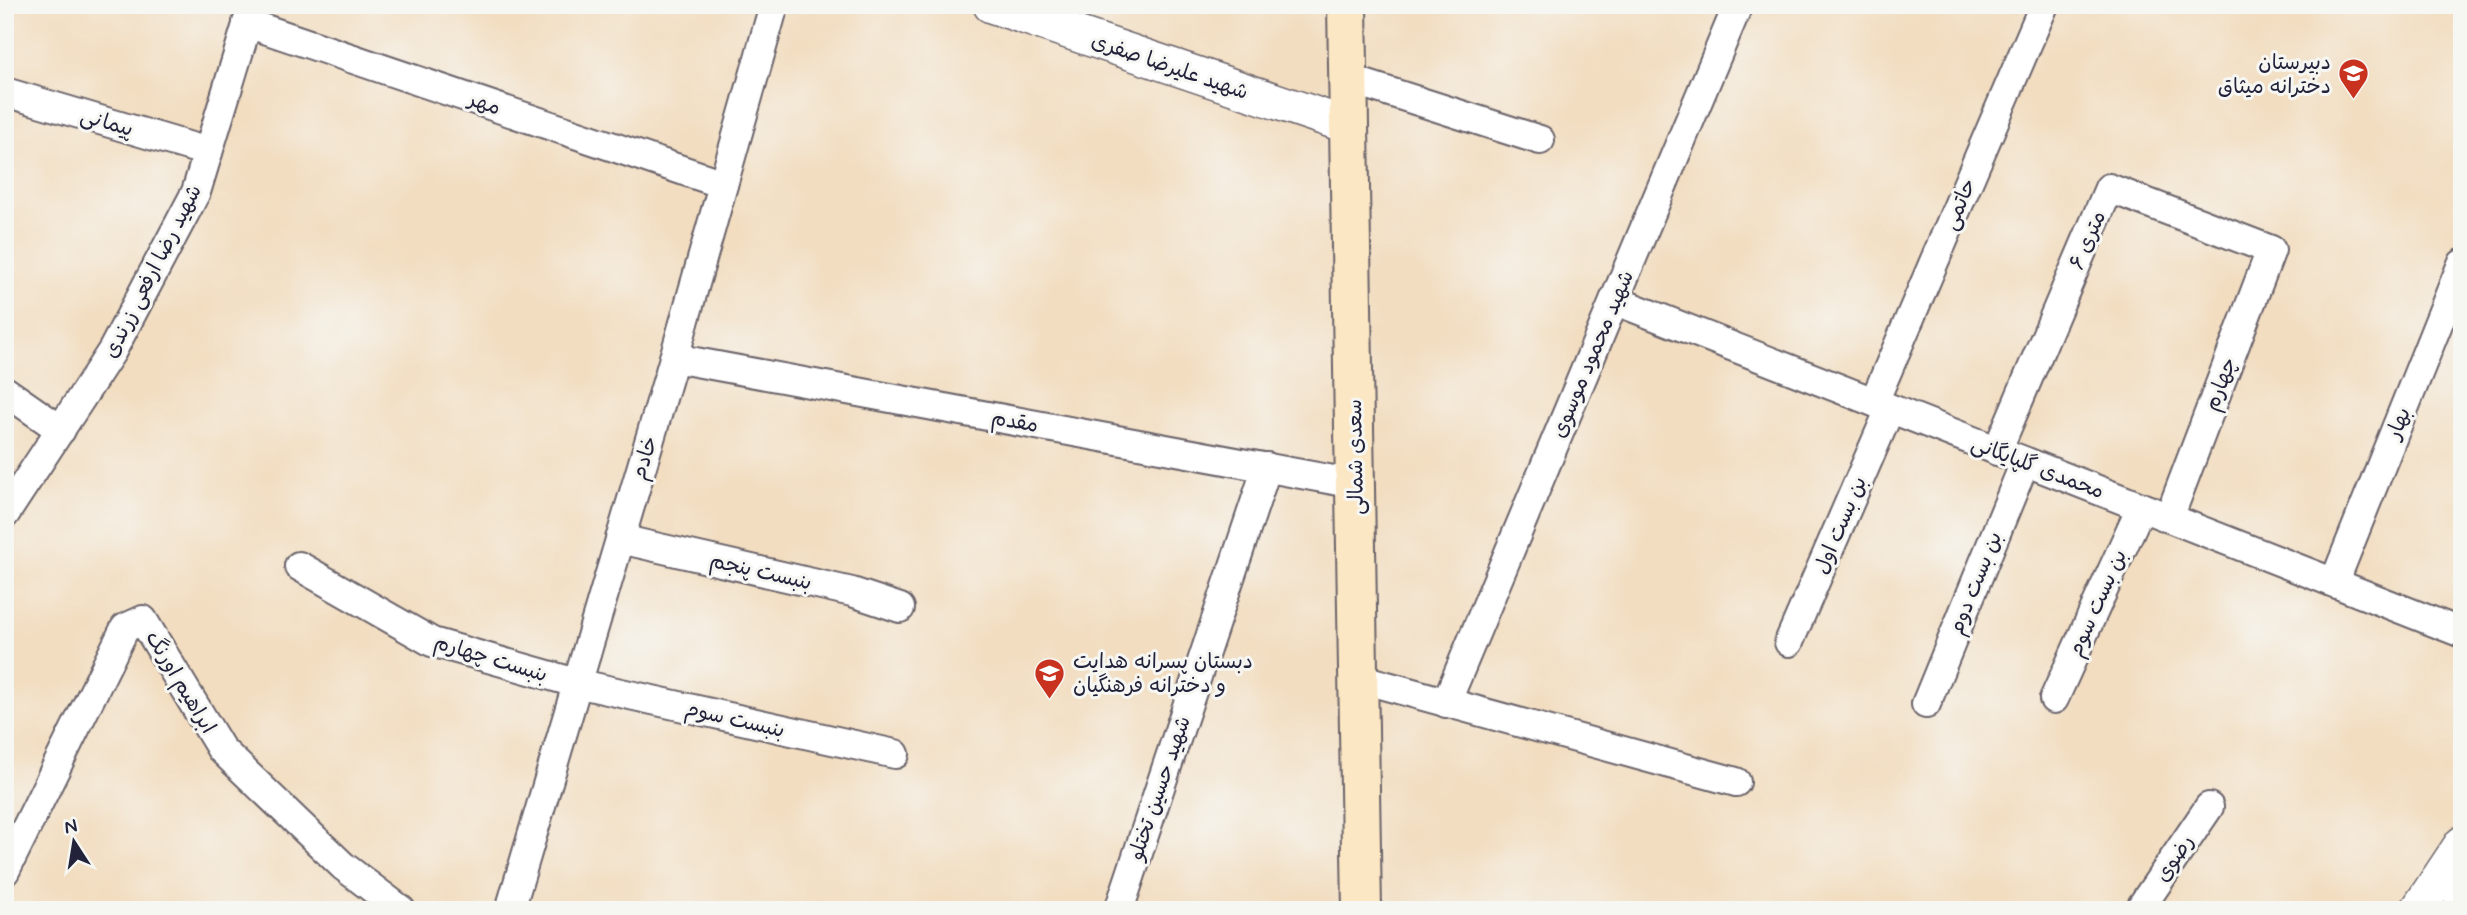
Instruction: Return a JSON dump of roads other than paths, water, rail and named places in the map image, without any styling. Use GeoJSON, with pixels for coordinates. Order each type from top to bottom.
{"type":"FeatureCollection","features":[{"type":"Feature","properties":{"kind":"main road","name":"سعدی شمالی"},"geometry":{"type":"LineString","coordinates":[[1347,5],[1362,910]]}},
{"type":"Feature","properties":{"kind":"main road"},"geometry":{"type":"LineString","coordinates":[[1341,910],[1361,862]]}},
{"type":"Feature","properties":{"kind":"street","name":"خادم"},"geometry":{"type":"LineString","coordinates":[[510,910],[674,358],[774,5]]}},
{"type":"Feature","properties":{"kind":"street","name":"شهید علیرضا صفری"},"geometry":{"type":"LineString","coordinates":[[991,5],[1349,126]]}},
{"type":"Feature","properties":{"kind":"street","name":"شهید محمود موسوی"},"geometry":{"type":"LineString","coordinates":[[1446,703],[1738,5]]}},
{"type":"Feature","properties":{"kind":"street","name":"حاتمی"},"geometry":{"type":"LineString","coordinates":[[1882,406],[2044,5]]}},
{"type":"Feature","properties":{"kind":"street","name":"مهر"},"geometry":{"type":"LineString","coordinates":[[250,14],[723,184]]}},
{"type":"Feature","properties":{"kind":"street","name":"شهید رضا ارفعی زرندی"},"geometry":{"type":"LineString","coordinates":[[5,514],[118,339],[196,192],[250,14]]}},
{"type":"Feature","properties":{"kind":"street"},"geometry":{"type":"LineString","coordinates":[[1349,79],[1540,140]]}},
{"type":"Feature","properties":{"kind":"street","name":"پیمانی"},"geometry":{"type":"LineString","coordinates":[[5,92],[208,152]]}},
{"type":"Feature","properties":{"kind":"street","name":"۶ متری"},"geometry":{"type":"LineString","coordinates":[[1997,451],[2109,188],[2271,250]]}},
{"type":"Feature","properties":{"kind":"street","name":"چهارم"},"geometry":{"type":"LineString","coordinates":[[2169,518],[2271,250]]}},
{"type":"Feature","properties":{"kind":"street","name":"بهار"},"geometry":{"type":"LineString","coordinates":[[2334,583],[2462,264]]}},
{"type":"Feature","properties":{"kind":"street","name":"محمدی گلپایگانی"},"geometry":{"type":"LineString","coordinates":[[1614,300],[2462,633]]}},
{"type":"Feature","properties":{"kind":"street","name":"مقدم"},"geometry":{"type":"LineString","coordinates":[[674,358],[1355,484]]}},
{"type":"Feature","properties":{"kind":"street"},"geometry":{"type":"LineString","coordinates":[[5,391],[61,430]]}},
{"type":"Feature","properties":{"kind":"street","name":"بن بست اول"},"geometry":{"type":"LineString","coordinates":[[1789,642],[1882,406]]}},
{"type":"Feature","properties":{"kind":"street","name":"بن بست دوم"},"geometry":{"type":"LineString","coordinates":[[1926,704],[2025,462]]}},
{"type":"Feature","properties":{"kind":"street","name":"شهید حسین تختلو"},"geometry":{"type":"LineString","coordinates":[[1119,910],[1267,467]]}},
{"type":"Feature","properties":{"kind":"street","name":"بن بست سوم"},"geometry":{"type":"LineString","coordinates":[[2054,699],[2141,507]]}},
{"type":"Feature","properties":{"kind":"street","name":"بنبست پنجم"},"geometry":{"type":"LineString","coordinates":[[620,539],[852,592],[900,608]]}},
{"type":"Feature","properties":{"kind":"street","name":"بنبست چهارم"},"geometry":{"type":"LineString","coordinates":[[299,566],[432,642],[576,683]]}},
{"type":"Feature","properties":{"kind":"street","name":"ابراهیم اورنگ"},"geometry":{"type":"LineString","coordinates":[[5,871],[125,628],[143,620],[221,749],[343,866],[401,910]]}},
{"type":"Feature","properties":{"kind":"street"},"geometry":{"type":"LineString","coordinates":[[1358,678],[1736,782]]}},
{"type":"Feature","properties":{"kind":"street","name":"بنبست سوم"},"geometry":{"type":"LineString","coordinates":[[576,683],[895,754]]}},
{"type":"Feature","properties":{"kind":"street","name":"رضوی"},"geometry":{"type":"LineString","coordinates":[[2139,910],[2208,807]]}},
{"type":"Feature","properties":{"kind":"street"},"geometry":{"type":"LineString","coordinates":[[2439,895],[2462,844]]}},
{"type":"Feature","properties":{"kind":"place","name":"دبیرستان دخترانه میثاق"},"geometry":{"type":"Point","coordinates":[2354,101]}},
{"type":"Feature","properties":{"kind":"place","name":"دبستان پسرانه هدایت و دخترانه فرهنگیان"},"geometry":{"type":"Point","coordinates":[1050,700]}}]}
